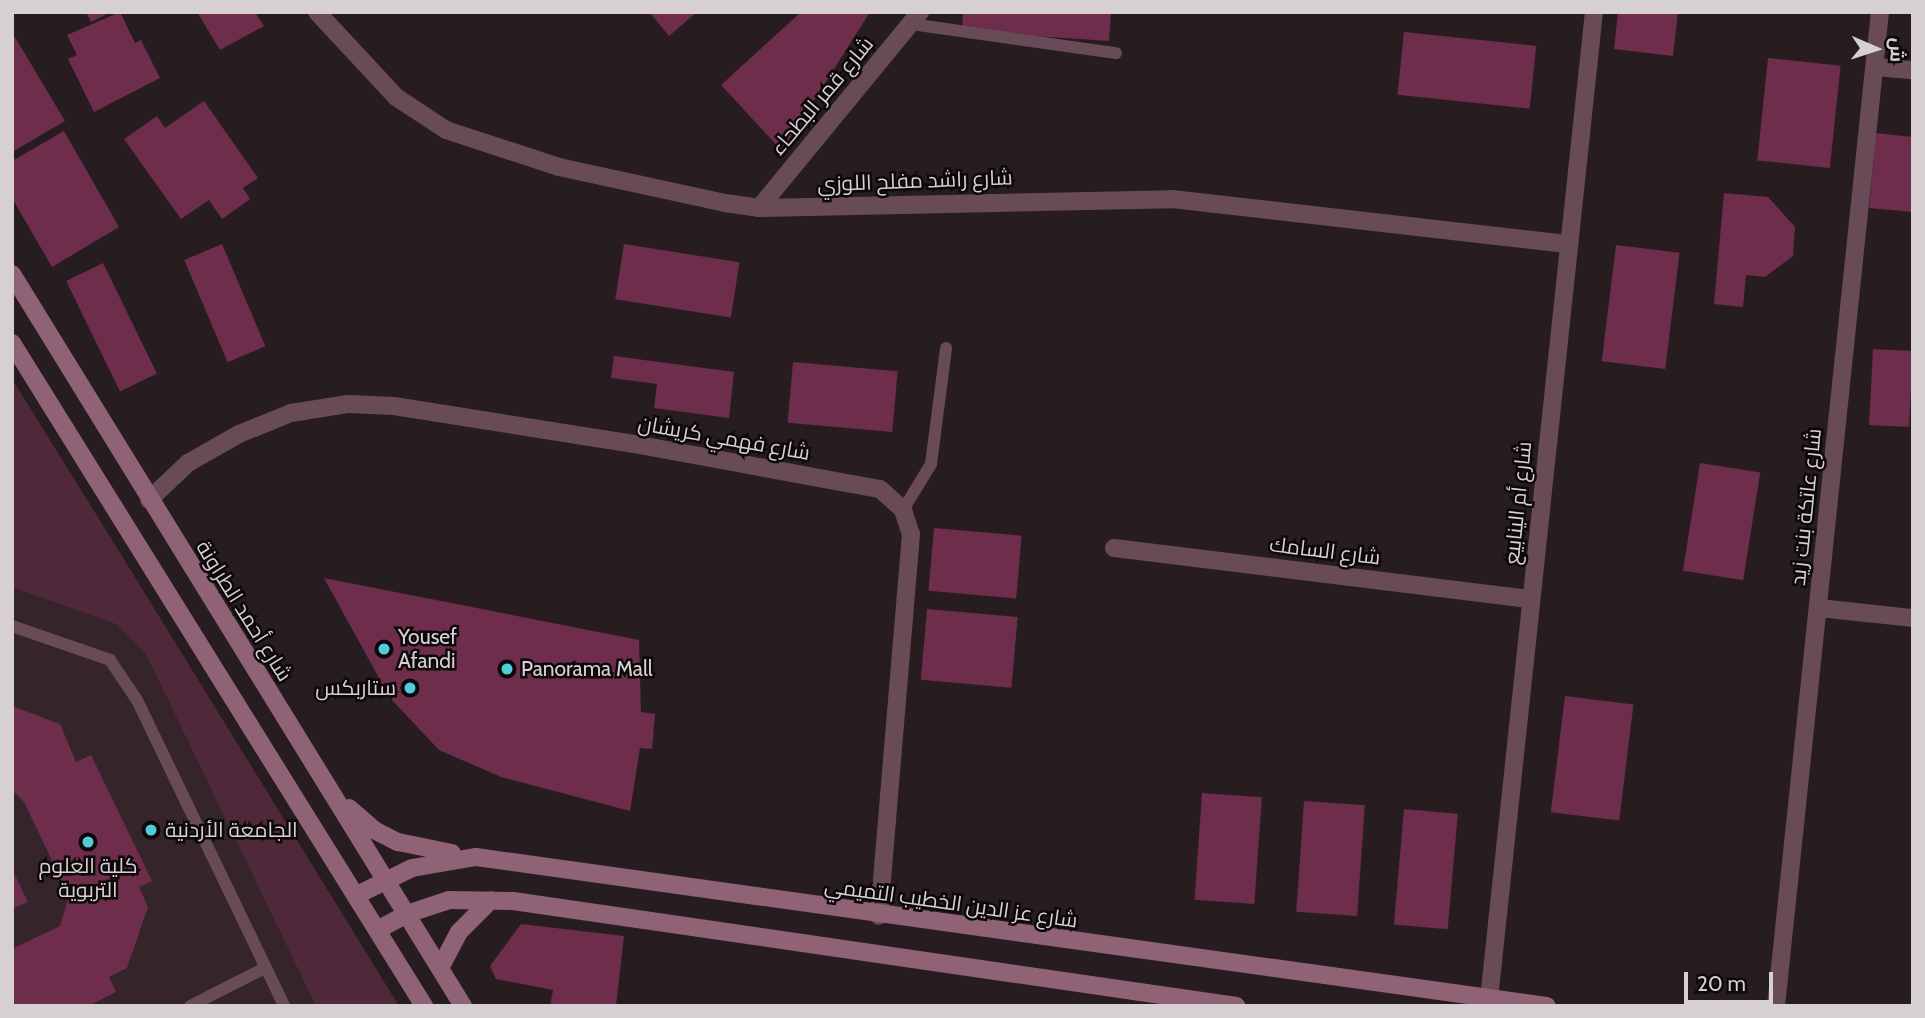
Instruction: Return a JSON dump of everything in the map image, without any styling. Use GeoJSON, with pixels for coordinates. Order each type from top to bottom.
{"type":"FeatureCollection","features":[{"type":"Feature","properties":{"kind":"street","name":"شارع راشد مفلح اللوزي"},"geometry":{"type":"LineString","coordinates":[[317,12],[396,97],[446,130],[559,167],[759,208],[1172,199],[1569,244]]}},
{"type":"Feature","properties":{"kind":"street","name":"شارع أم الينابيع"},"geometry":{"type":"LineString","coordinates":[[1489,999],[1594,12]]}},
{"type":"Feature","properties":{"kind":"street","name":"شارع عاتكة بنت زيد"},"geometry":{"type":"LineString","coordinates":[[1776,1006],[1880,12]]}},
{"type":"Feature","properties":{"kind":"street","name":"شارع قمر البطحاء"},"geometry":{"type":"LineString","coordinates":[[759,208],[915,18]]}},
{"type":"Feature","properties":{"kind":"street"},"geometry":{"type":"LineString","coordinates":[[1876,66],[1913,70]]}},
{"type":"Feature","properties":{"kind":"street","name":"شارع أحمد الطراونة"},"geometry":{"type":"LineString","coordinates":[[12,274],[463,1006]]}},
{"type":"Feature","properties":{"kind":"street"},"geometry":{"type":"LineString","coordinates":[[12,342],[425,1006]]}},
{"type":"Feature","properties":{"kind":"street","name":"شارع فهمي كريشان"},"geometry":{"type":"LineString","coordinates":[[149,500],[188,463],[239,434],[291,413],[348,404],[394,406],[634,444],[880,489],[903,510]]}},
{"type":"Feature","properties":{"kind":"street"},"geometry":{"type":"LineString","coordinates":[[879,916],[911,534],[903,510]]}},
{"type":"Feature","properties":{"kind":"street","name":"شارع السامك"},"geometry":{"type":"LineString","coordinates":[[1114,548],[1531,599]]}},
{"type":"Feature","properties":{"kind":"street"},"geometry":{"type":"LineString","coordinates":[[1819,608],[1913,618]]}},
{"type":"Feature","properties":{"kind":"street"},"geometry":{"type":"LineString","coordinates":[[334,795],[374,830],[398,842],[476,857]]}},
{"type":"Feature","properties":{"kind":"street","name":"شارع عز الدين الخطيب التميمي"},"geometry":{"type":"LineString","coordinates":[[357,895],[385,880],[434,861],[476,857],[879,916],[1547,1006]]}},
{"type":"Feature","properties":{"kind":"street"},"geometry":{"type":"LineString","coordinates":[[379,929],[407,914],[449,900],[491,900],[574,907],[1236,1006]]}},
{"type":"Feature","properties":{"kind":"street"},"geometry":{"type":"LineString","coordinates":[[440,968],[459,932],[491,900]]}},
{"type":"Feature","properties":{"kind":"lane"},"geometry":{"type":"LineString","coordinates":[[915,18],[1116,53]]}},
{"type":"Feature","properties":{"kind":"lane"},"geometry":{"type":"LineString","coordinates":[[903,510],[931,464],[946,348]]}},
{"type":"Feature","properties":{"kind":"lane"},"geometry":{"type":"LineString","coordinates":[[12,626],[110,660],[138,700],[284,1006]]}},
{"type":"Feature","properties":{"kind":"lane"},"geometry":{"type":"LineString","coordinates":[[190,1006],[265,968]]}},
{"type":"Feature","properties":{"kind":"shaded area","name":"الجامعة الأردنية"},"geometry":{"type":"Polygon","coordinates":[[[12,379],[182,655],[399,1006],[12,1006],[12,379]]]}},
{"type":"Feature","properties":{"kind":"shaded area"},"geometry":{"type":"Polygon","coordinates":[[[12,379],[399,1006],[316,1006],[146,654],[116,624],[12,587],[12,379]]]}},
{"type":"Feature","properties":{"kind":"building"},"geometry":{"type":"Polygon","coordinates":[[[86,12],[111,12],[91,22],[86,12]]]}},
{"type":"Feature","properties":{"kind":"building"},"geometry":{"type":"Polygon","coordinates":[[[120,12],[135,43],[141,40],[160,78],[94,112],[68,59],[77,55],[67,35],[120,12]]]}},
{"type":"Feature","properties":{"kind":"building"},"geometry":{"type":"Polygon","coordinates":[[[197,12],[255,12],[264,26],[220,50],[197,12]]]}},
{"type":"Feature","properties":{"kind":"building"},"geometry":{"type":"Polygon","coordinates":[[[649,12],[697,12],[669,36],[649,12]]]}},
{"type":"Feature","properties":{"kind":"building"},"geometry":{"type":"Polygon","coordinates":[[[801,12],[870,12],[782,151],[721,85],[801,12]]]}},
{"type":"Feature","properties":{"kind":"building"},"geometry":{"type":"Polygon","coordinates":[[[963,12],[1111,12],[1109,41],[962,31],[963,12]]]}},
{"type":"Feature","properties":{"kind":"building"},"geometry":{"type":"Polygon","coordinates":[[[1618,12],[1678,12],[1673,56],[1614,49],[1618,12]]]}},
{"type":"Feature","properties":{"kind":"building"},"geometry":{"type":"Polygon","coordinates":[[[12,32],[65,121],[12,152],[12,32]]]}},
{"type":"Feature","properties":{"kind":"building"},"geometry":{"type":"Polygon","coordinates":[[[1404,32],[1536,46],[1530,109],[1397,95],[1404,32]]]}},
{"type":"Feature","properties":{"kind":"building"},"geometry":{"type":"Polygon","coordinates":[[[1768,58],[1841,66],[1830,168],[1757,160],[1768,58]]]}},
{"type":"Feature","properties":{"kind":"building"},"geometry":{"type":"Polygon","coordinates":[[[204,101],[258,178],[243,188],[250,199],[222,219],[209,200],[181,219],[124,139],[157,116],[165,128],[204,101]]]}},
{"type":"Feature","properties":{"kind":"building"},"geometry":{"type":"Polygon","coordinates":[[[64,131],[119,227],[52,267],[12,198],[12,161],[64,131]]]}},
{"type":"Feature","properties":{"kind":"building"},"geometry":{"type":"Polygon","coordinates":[[[1876,133],[1913,137],[1913,212],[1869,208],[1876,133]]]}},
{"type":"Feature","properties":{"kind":"building"},"geometry":{"type":"Polygon","coordinates":[[[1724,193],[1768,197],[1795,227],[1793,256],[1765,277],[1746,275],[1743,307],[1714,304],[1724,193]]]}},
{"type":"Feature","properties":{"kind":"building"},"geometry":{"type":"Polygon","coordinates":[[[222,244],[265,346],[228,362],[184,260],[222,244]]]}},
{"type":"Feature","properties":{"kind":"building"},"geometry":{"type":"Polygon","coordinates":[[[624,244],[740,262],[731,318],[615,299],[624,244]]]}},
{"type":"Feature","properties":{"kind":"building"},"geometry":{"type":"Polygon","coordinates":[[[1616,245],[1680,253],[1665,369],[1602,361],[1616,245]]]}},
{"type":"Feature","properties":{"kind":"building"},"geometry":{"type":"Polygon","coordinates":[[[103,263],[157,374],[120,392],[66,281],[103,263]]]}},
{"type":"Feature","properties":{"kind":"building"},"geometry":{"type":"Polygon","coordinates":[[[1873,349],[1913,351],[1909,427],[1869,425],[1873,349]]]}},
{"type":"Feature","properties":{"kind":"building"},"geometry":{"type":"Polygon","coordinates":[[[614,356],[734,372],[729,418],[654,408],[657,384],[611,378],[614,356]]]}},
{"type":"Feature","properties":{"kind":"building"},"geometry":{"type":"Polygon","coordinates":[[[793,362],[898,371],[892,432],[788,423],[793,362]]]}},
{"type":"Feature","properties":{"kind":"building"},"geometry":{"type":"Polygon","coordinates":[[[1700,463],[1760,473],[1743,580],[1683,571],[1700,463]]]}},
{"type":"Feature","properties":{"kind":"building"},"geometry":{"type":"Polygon","coordinates":[[[934,528],[1022,536],[1016,598],[929,591],[934,528]]]}},
{"type":"Feature","properties":{"kind":"building","name":"Panorama Mall"},"geometry":{"type":"Polygon","coordinates":[[[324,578],[639,640],[641,712],[655,714],[652,749],[640,748],[630,811],[501,777],[439,750],[390,698],[324,578]]]}},
{"type":"Feature","properties":{"kind":"building"},"geometry":{"type":"Polygon","coordinates":[[[927,609],[1018,617],[1011,688],[921,680],[927,609]]]}},
{"type":"Feature","properties":{"kind":"building"},"geometry":{"type":"Polygon","coordinates":[[[1565,696],[1633,704],[1619,821],[1551,812],[1565,696]]]}},
{"type":"Feature","properties":{"kind":"building","name":"كلية العلوم التربوية"},"geometry":{"type":"Polygon","coordinates":[[[12,706],[60,724],[76,762],[91,755],[152,881],[139,887],[148,907],[127,968],[109,977],[116,992],[88,1006],[12,1006],[12,949],[60,926],[69,896],[24,802],[12,790],[12,706]]]}},
{"type":"Feature","properties":{"kind":"building"},"geometry":{"type":"Polygon","coordinates":[[[1202,793],[1262,797],[1254,904],[1195,900],[1202,793]]]}},
{"type":"Feature","properties":{"kind":"building"},"geometry":{"type":"Polygon","coordinates":[[[1304,801],[1365,805],[1357,916],[1296,912],[1304,801]]]}},
{"type":"Feature","properties":{"kind":"building"},"geometry":{"type":"Polygon","coordinates":[[[1404,809],[1458,814],[1448,929],[1394,925],[1404,809]]]}},
{"type":"Feature","properties":{"kind":"building","name":"كلية العلوم التربوية"},"geometry":{"type":"Polygon","coordinates":[[[12,869],[28,902],[12,909],[12,869]]]}},
{"type":"Feature","properties":{"kind":"building"},"geometry":{"type":"Polygon","coordinates":[[[521,924],[624,936],[616,1006],[550,1006],[553,990],[496,979],[490,966],[521,924]]]}},
{"type":"Feature","properties":{"kind":"place","name":"Yousef Afandi"},"geometry":{"type":"Point","coordinates":[384,649]}},
{"type":"Feature","properties":{"kind":"place","name":"Panorama Mall"},"geometry":{"type":"Point","coordinates":[507,669]}},
{"type":"Feature","properties":{"kind":"place","name":"ستاربكس"},"geometry":{"type":"Point","coordinates":[410,688]}},
{"type":"Feature","properties":{"kind":"place","name":"الجامعة الأردنية"},"geometry":{"type":"Point","coordinates":[151,830]}},
{"type":"Feature","properties":{"kind":"place","name":"كلية العلوم التربوية"},"geometry":{"type":"Point","coordinates":[88,842]}}]}
